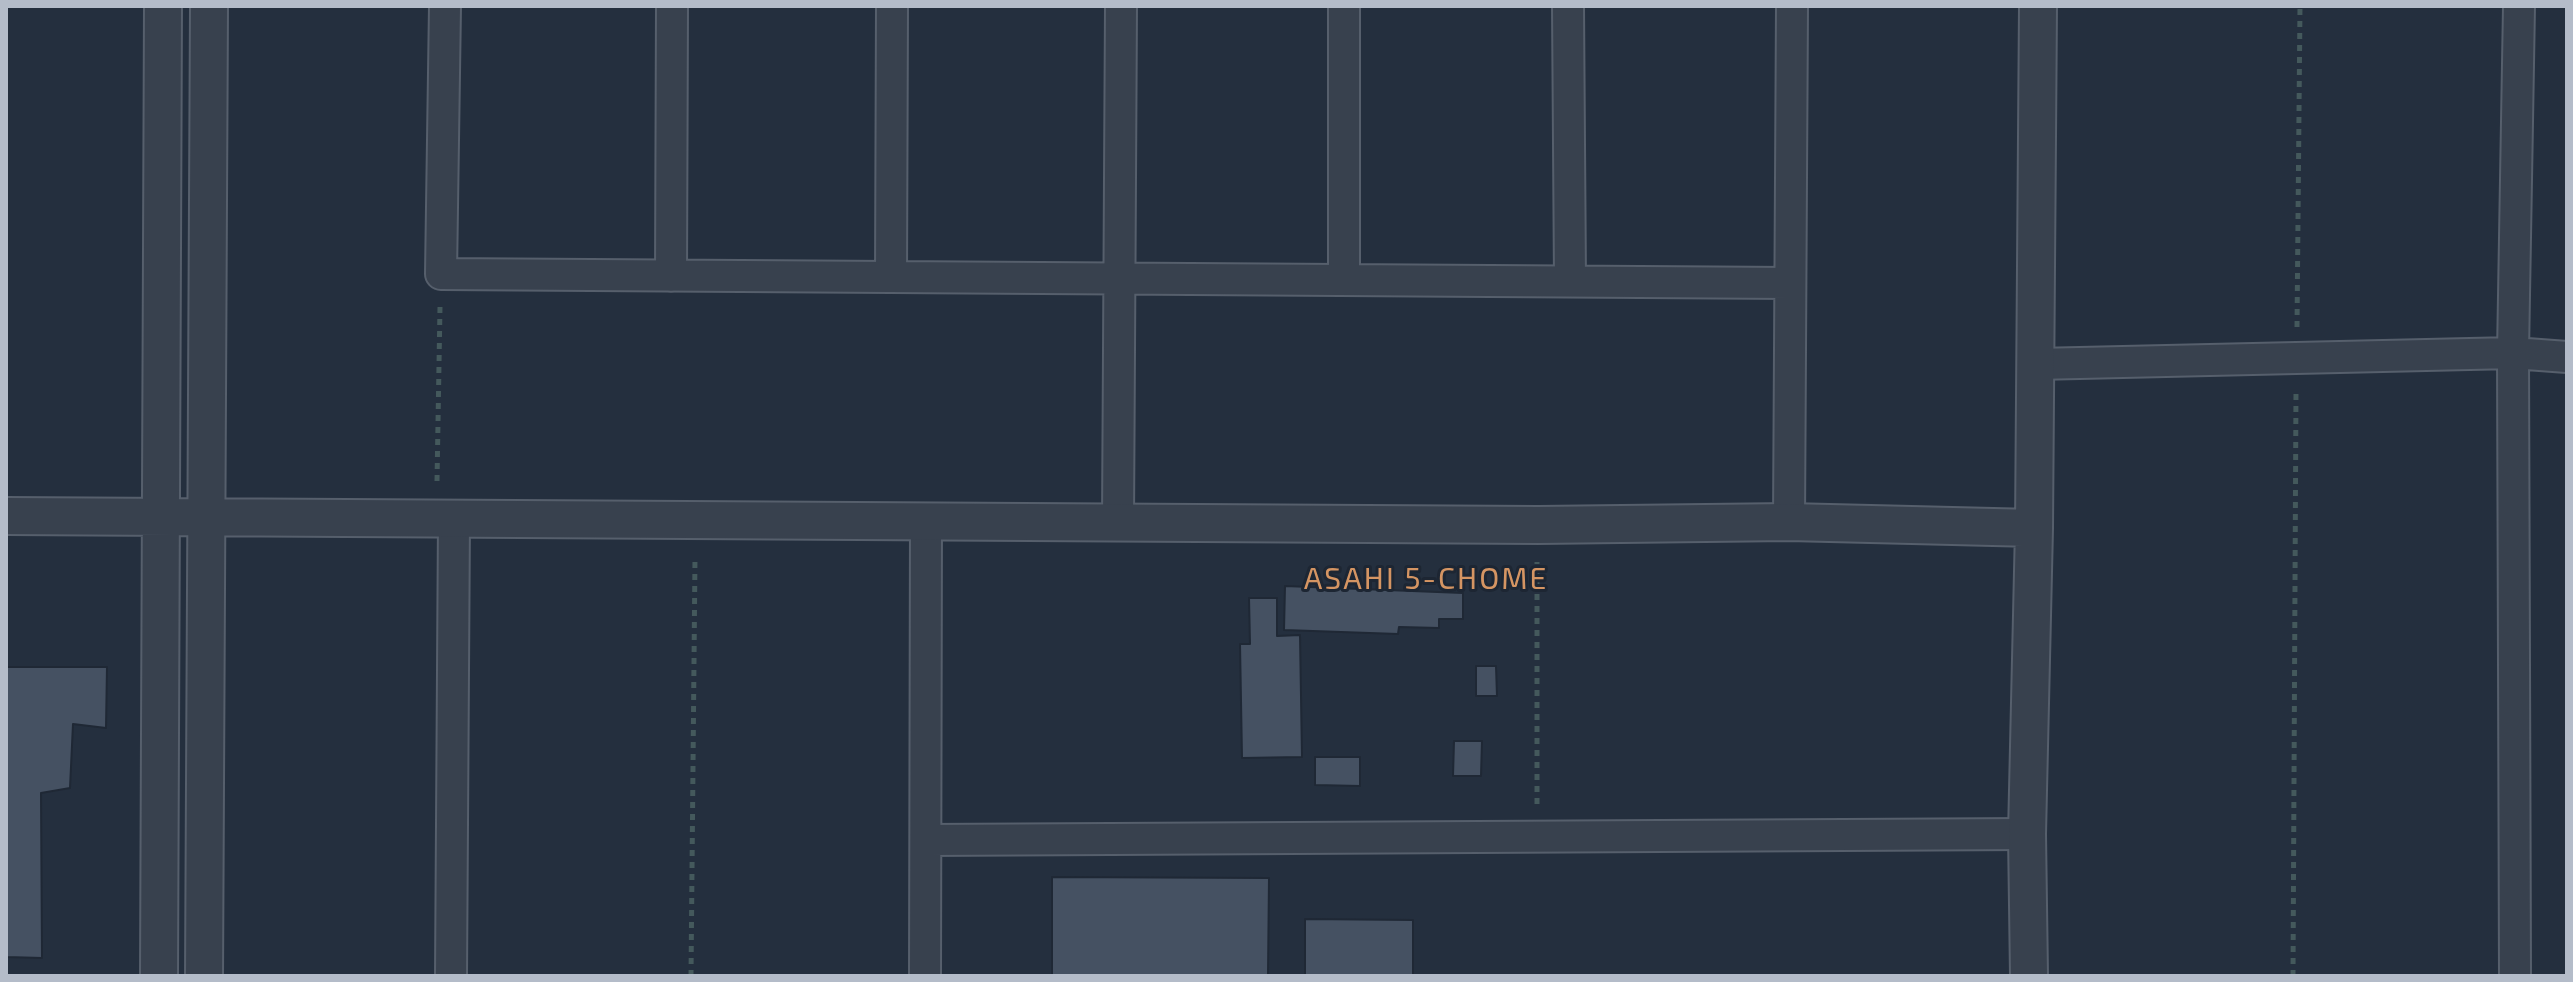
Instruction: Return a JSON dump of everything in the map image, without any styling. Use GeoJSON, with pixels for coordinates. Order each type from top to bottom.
{"type":"FeatureCollection","features":[{"type":"Feature","properties":{"kind":"street"},"geometry":{"type":"LineString","coordinates":[[159,976],[163,6]]}},
{"type":"Feature","properties":{"kind":"street"},"geometry":{"type":"LineString","coordinates":[[204,976],[209,6]]}},
{"type":"Feature","properties":{"kind":"street"},"geometry":{"type":"LineString","coordinates":[[445,6],[441,274],[1790,283]]}},
{"type":"Feature","properties":{"kind":"street"},"geometry":{"type":"LineString","coordinates":[[671,276],[672,6]]}},
{"type":"Feature","properties":{"kind":"street"},"geometry":{"type":"LineString","coordinates":[[891,277],[892,6]]}},
{"type":"Feature","properties":{"kind":"street"},"geometry":{"type":"LineString","coordinates":[[1118,522],[1121,6]]}},
{"type":"Feature","properties":{"kind":"street"},"geometry":{"type":"LineString","coordinates":[[1344,6],[1344,280]]}},
{"type":"Feature","properties":{"kind":"street"},"geometry":{"type":"LineString","coordinates":[[1568,6],[1570,281]]}},
{"type":"Feature","properties":{"kind":"street"},"geometry":{"type":"LineString","coordinates":[[1789,522],[1792,6]]}},
{"type":"Feature","properties":{"kind":"street"},"geometry":{"type":"LineString","coordinates":[[2029,976],[2027,834],[2034,528],[2038,6]]}},
{"type":"Feature","properties":{"kind":"street"},"geometry":{"type":"LineString","coordinates":[[2515,976],[2513,353],[2519,6]]}},
{"type":"Feature","properties":{"kind":"street"},"geometry":{"type":"LineString","coordinates":[[2036,364],[2513,353],[2567,357]]}},
{"type":"Feature","properties":{"kind":"street"},"geometry":{"type":"LineString","coordinates":[[6,516],[1538,525],[1789,522],[2034,528]]}},
{"type":"Feature","properties":{"kind":"street"},"geometry":{"type":"LineString","coordinates":[[445,518],[451,976]]}},
{"type":"Feature","properties":{"kind":"street"},"geometry":{"type":"LineString","coordinates":[[925,976],[926,521]]}},
{"type":"Feature","properties":{"kind":"street"},"geometry":{"type":"LineString","coordinates":[[927,840],[2027,834]]}},
{"type":"Feature","properties":{"kind":"path"},"geometry":{"type":"LineString","coordinates":[[2293,976],[2300,6]]}},
{"type":"Feature","properties":{"kind":"path"},"geometry":{"type":"LineString","coordinates":[[441,274],[445,518]]}},
{"type":"Feature","properties":{"kind":"path"},"geometry":{"type":"LineString","coordinates":[[691,976],[696,520]]}},
{"type":"Feature","properties":{"kind":"path"},"geometry":{"type":"LineString","coordinates":[[1537,837],[1538,525]]}},
{"type":"Feature","properties":{"kind":"building"},"geometry":{"type":"Polygon","coordinates":[[[1285,586],[1463,593],[1463,619],[1439,619],[1439,628],[1399,627],[1398,634],[1284,630],[1285,586]]]}},
{"type":"Feature","properties":{"kind":"building"},"geometry":{"type":"Polygon","coordinates":[[[1249,598],[1277,598],[1277,636],[1300,635],[1302,757],[1242,758],[1240,644],[1250,644],[1249,598]]]}},
{"type":"Feature","properties":{"kind":"building"},"geometry":{"type":"Polygon","coordinates":[[[1476,666],[1496,666],[1497,696],[1476,696],[1476,666]]]}},
{"type":"Feature","properties":{"kind":"building"},"geometry":{"type":"Polygon","coordinates":[[[6,667],[107,667],[106,728],[73,724],[70,788],[41,793],[42,958],[6,957],[6,667]]]}},
{"type":"Feature","properties":{"kind":"building"},"geometry":{"type":"Polygon","coordinates":[[[1454,741],[1482,741],[1481,776],[1453,776],[1454,741]]]}},
{"type":"Feature","properties":{"kind":"building"},"geometry":{"type":"Polygon","coordinates":[[[1315,757],[1360,757],[1360,786],[1315,785],[1315,757]]]}},
{"type":"Feature","properties":{"kind":"building"},"geometry":{"type":"Polygon","coordinates":[[[1052,877],[1269,878],[1268,976],[1052,976],[1052,877]]]}},
{"type":"Feature","properties":{"kind":"building"},"geometry":{"type":"Polygon","coordinates":[[[1305,919],[1413,920],[1413,976],[1305,976],[1305,919]]]}},
{"type":"Feature","properties":{"kind":"district","name":"ASAHI 5-CHOME"},"geometry":{"type":"Point","coordinates":[1426,579]}}]}
